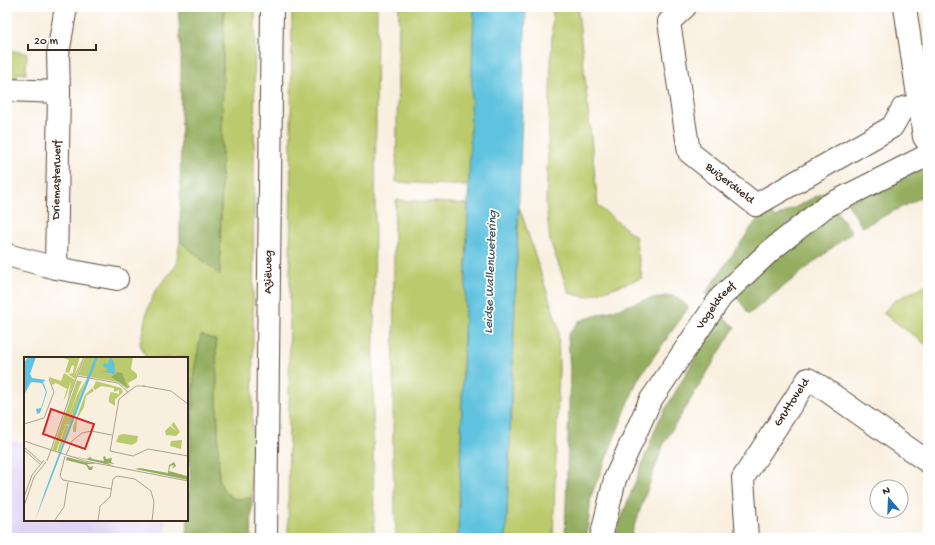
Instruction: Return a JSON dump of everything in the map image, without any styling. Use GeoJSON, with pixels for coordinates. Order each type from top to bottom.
{"type":"FeatureCollection","features":[{"type":"Feature","properties":{"kind":"street","name":"Driemasterwerf"},"geometry":{"type":"LineString","coordinates":[[56,268],[60,92],[58,54],[66,7]]}},
{"type":"Feature","properties":{"kind":"street","name":"Aziëweg"},"geometry":{"type":"LineString","coordinates":[[266,538],[272,7]]}},
{"type":"Feature","properties":{"kind":"street","name":"Buizerdveld"},"geometry":{"type":"LineString","coordinates":[[685,7],[669,22],[689,152],[756,205],[892,127],[903,108],[919,105]]}},
{"type":"Feature","properties":{"kind":"street"},"geometry":{"type":"LineString","coordinates":[[905,7],[924,137],[928,143]]}},
{"type":"Feature","properties":{"kind":"street"},"geometry":{"type":"LineString","coordinates":[[7,90],[60,92]]}},
{"type":"Feature","properties":{"kind":"street","name":"Vogeldreef"},"geometry":{"type":"LineString","coordinates":[[601,538],[615,479],[650,401],[721,297],[770,251],[825,207],[928,156]]}},
{"type":"Feature","properties":{"kind":"street"},"geometry":{"type":"LineString","coordinates":[[7,255],[56,268],[117,279]]}},
{"type":"Feature","properties":{"kind":"street","name":"Gruttoveld"},"geometry":{"type":"LineString","coordinates":[[747,538],[743,478],[808,379],[928,462]]}},
{"type":"Feature","properties":{"kind":"shaded area"},"geometry":{"type":"Polygon","coordinates":[[[7,441],[24,442],[24,521],[166,521],[165,538],[7,538],[7,441]]]}},
{"type":"Feature","properties":{"kind":"green space"},"geometry":{"type":"Polygon","coordinates":[[[178,7],[224,7],[220,275],[180,241],[181,57],[178,7]]]}},
{"type":"Feature","properties":{"kind":"green space"},"geometry":{"type":"Polygon","coordinates":[[[224,7],[255,7],[252,497],[246,499],[235,499],[231,497],[219,481],[216,340],[194,370],[190,461],[188,459],[188,357],[146,357],[140,344],[147,311],[155,291],[176,266],[180,241],[220,274],[224,7]]]}},
{"type":"Feature","properties":{"kind":"green space"},"geometry":{"type":"Polygon","coordinates":[[[292,7],[377,7],[373,425],[374,538],[288,538],[292,7]]]}},
{"type":"Feature","properties":{"kind":"green space"},"geometry":{"type":"Polygon","coordinates":[[[399,7],[474,7],[469,186],[396,182],[399,7]]]}},
{"type":"Feature","properties":{"kind":"green space"},"geometry":{"type":"Polygon","coordinates":[[[553,7],[586,7],[578,10],[598,206],[635,236],[642,278],[586,297],[569,293],[550,241],[546,203],[553,7]]]}},
{"type":"Feature","properties":{"kind":"green space"},"geometry":{"type":"Polygon","coordinates":[[[7,50],[27,53],[26,74],[17,73],[17,79],[7,79],[7,50]]]}},
{"type":"Feature","properties":{"kind":"green space"},"geometry":{"type":"Polygon","coordinates":[[[928,163],[928,194],[862,227],[847,202],[928,163]]]}},
{"type":"Feature","properties":{"kind":"green space"},"geometry":{"type":"Polygon","coordinates":[[[832,188],[835,193],[790,222],[708,295],[705,294],[758,218],[770,210],[775,218],[832,188]]]}},
{"type":"Feature","properties":{"kind":"green space"},"geometry":{"type":"Polygon","coordinates":[[[396,200],[468,204],[458,538],[396,538],[393,457],[394,227],[396,200]]]}},
{"type":"Feature","properties":{"kind":"green space"},"geometry":{"type":"Polygon","coordinates":[[[519,206],[558,326],[559,368],[553,538],[506,538],[519,206]]]}},
{"type":"Feature","properties":{"kind":"green space"},"geometry":{"type":"Polygon","coordinates":[[[835,209],[852,232],[749,314],[734,293],[835,209]]]}},
{"type":"Feature","properties":{"kind":"green space"},"geometry":{"type":"Polygon","coordinates":[[[928,284],[928,346],[883,313],[894,301],[928,284]]]}},
{"type":"Feature","properties":{"kind":"green space"},"geometry":{"type":"Polygon","coordinates":[[[674,296],[689,307],[638,379],[591,496],[587,538],[565,538],[570,371],[568,335],[579,321],[648,299],[674,296]]]}},
{"type":"Feature","properties":{"kind":"green space"},"geometry":{"type":"Polygon","coordinates":[[[720,315],[735,327],[664,443],[630,538],[615,538],[658,422],[720,315]]]}},
{"type":"Feature","properties":{"kind":"green space"},"geometry":{"type":"Polygon","coordinates":[[[201,335],[216,340],[219,481],[225,491],[235,499],[246,499],[252,497],[251,538],[187,538],[194,370],[201,335]]]}},
{"type":"Feature","properties":{"kind":"water","name":"Leidse Wallenwetering"},"geometry":{"type":"Polygon","coordinates":[[[474,7],[526,7],[506,538],[458,538],[474,7]]]}}]}
